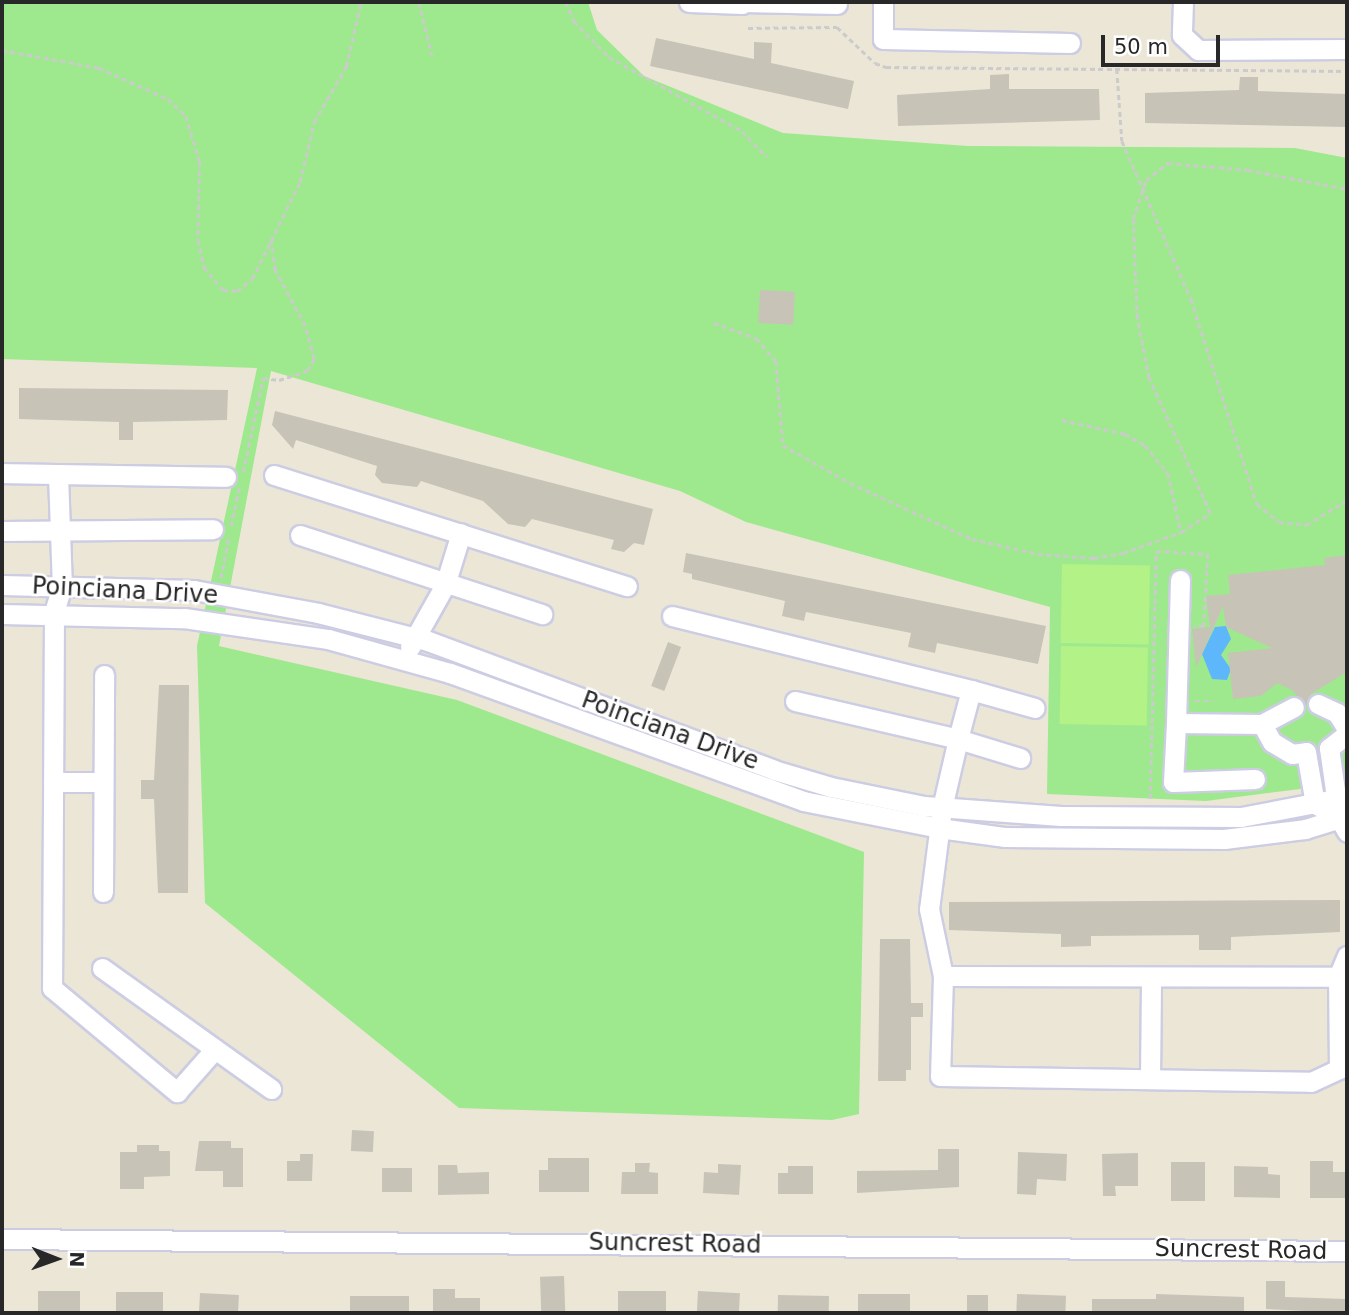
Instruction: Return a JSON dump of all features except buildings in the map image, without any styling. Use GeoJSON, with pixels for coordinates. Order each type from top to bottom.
{"type":"FeatureCollection","features":[{"type":"Feature","properties":{"kind":"street"},"geometry":{"type":"LineString","coordinates":[[689,2],[837,4]]}},
{"type":"Feature","properties":{"kind":"street"},"geometry":{"type":"LineString","coordinates":[[883,2],[883,39],[1070,43]]}},
{"type":"Feature","properties":{"kind":"street"},"geometry":{"type":"LineString","coordinates":[[1183,2],[1182,35],[1198,50],[1347,49]]}},
{"type":"Feature","properties":{"kind":"street"},"geometry":{"type":"LineString","coordinates":[[2,473],[226,477]]}},
{"type":"Feature","properties":{"kind":"street"},"geometry":{"type":"LineString","coordinates":[[58,474],[62,586],[54,613],[52,988],[177,1092],[215,1049]]}},
{"type":"Feature","properties":{"kind":"street"},"geometry":{"type":"LineString","coordinates":[[274,475],[627,586]]}},
{"type":"Feature","properties":{"kind":"street"},"geometry":{"type":"LineString","coordinates":[[2,531],[213,529]]}},
{"type":"Feature","properties":{"kind":"street"},"geometry":{"type":"LineString","coordinates":[[406,658],[413,637],[445,585],[461,533]]}},
{"type":"Feature","properties":{"kind":"street"},"geometry":{"type":"LineString","coordinates":[[300,535],[445,585],[542,614]]}},
{"type":"Feature","properties":{"kind":"street"},"geometry":{"type":"LineString","coordinates":[[1180,580],[1173,782],[1255,779]]}},
{"type":"Feature","properties":{"kind":"street","name":"Poinciana Drive"},"geometry":{"type":"LineString","coordinates":[[2,584],[194,590],[318,613],[413,637],[774,770],[831,787],[942,808],[1061,816],[1241,817],[1315,804]]}},
{"type":"Feature","properties":{"kind":"street","name":"Poinciana Drive"},"geometry":{"type":"LineString","coordinates":[[2,614],[54,613],[184,618],[328,639],[406,658],[733,779],[803,801],[939,828],[1006,837],[1224,839],[1306,829],[1343,813]]}},
{"type":"Feature","properties":{"kind":"street"},"geometry":{"type":"LineString","coordinates":[[672,616],[1035,708]]}},
{"type":"Feature","properties":{"kind":"street"},"geometry":{"type":"LineString","coordinates":[[103,892],[104,675]]}},
{"type":"Feature","properties":{"kind":"street"},"geometry":{"type":"LineString","coordinates":[[971,690],[942,808],[929,909],[943,976],[940,1076],[1311,1082],[1339,1069],[1338,977],[1347,956]]}},
{"type":"Feature","properties":{"kind":"street"},"geometry":{"type":"LineString","coordinates":[[795,701],[958,739],[1020,758]]}},
{"type":"Feature","properties":{"kind":"street"},"geometry":{"type":"LineString","coordinates":[[1318,704],[1337,713],[1347,729]]}},
{"type":"Feature","properties":{"kind":"street"},"geometry":{"type":"LineString","coordinates":[[1176,723],[1262,724],[1294,707]]}},
{"type":"Feature","properties":{"kind":"street"},"geometry":{"type":"LineString","coordinates":[[1262,724],[1272,743],[1292,754],[1306,752],[1315,804],[1343,813],[1329,748],[1347,734]]}},
{"type":"Feature","properties":{"kind":"street"},"geometry":{"type":"LineString","coordinates":[[53,782],[103,782]]}},
{"type":"Feature","properties":{"kind":"street"},"geometry":{"type":"LineString","coordinates":[[102,968],[271,1089]]}},
{"type":"Feature","properties":{"kind":"street"},"geometry":{"type":"LineString","coordinates":[[943,976],[1338,977]]}},
{"type":"Feature","properties":{"kind":"street"},"geometry":{"type":"LineString","coordinates":[[1150,1079],[1152,978]]}},
{"type":"Feature","properties":{"kind":"street","name":"Suncrest Road"},"geometry":{"type":"LineString","coordinates":[[2,1239],[1347,1251]]}},
{"type":"Feature","properties":{"kind":"path"},"geometry":{"type":"LineString","coordinates":[[2,50],[99,68],[168,99],[186,116],[200,162],[198,240],[204,267],[223,290],[237,291],[252,279],[300,182],[314,122],[346,67],[361,2]]}},
{"type":"Feature","properties":{"kind":"path"},"geometry":{"type":"LineString","coordinates":[[419,2],[432,55]]}},
{"type":"Feature","properties":{"kind":"path"},"geometry":{"type":"LineString","coordinates":[[566,2],[574,21],[609,57],[742,131],[767,157]]}},
{"type":"Feature","properties":{"kind":"path"},"geometry":{"type":"LineString","coordinates":[[1117,69],[1122,141],[1191,299],[1257,504],[1279,522],[1306,525],[1347,500]]}},
{"type":"Feature","properties":{"kind":"path"},"geometry":{"type":"LineString","coordinates":[[714,323],[755,338],[776,361],[783,445],[850,483],[972,539],[1038,554],[1094,558],[1123,554],[1181,532],[1210,513],[1149,378],[1137,318],[1133,219],[1142,187],[1168,163],[1248,170],[1347,189]]}},
{"type":"Feature","properties":{"kind":"path"},"geometry":{"type":"LineString","coordinates":[[219,585],[263,378],[279,380],[307,371],[314,359],[314,345],[275,270],[271,238]]}},
{"type":"Feature","properties":{"kind":"path"},"geometry":{"type":"LineString","coordinates":[[1062,420],[1125,434],[1144,444],[1168,473],[1181,532]]}},
{"type":"Feature","properties":{"kind":"path"},"geometry":{"type":"LineString","coordinates":[[1158,802],[1149,802],[1156,551],[1208,554],[1204,626],[1192,626]]}},
{"type":"Feature","properties":{"kind":"green space"},"geometry":{"type":"Polygon","coordinates":[[[2,2],[588,2],[597,30],[644,76],[783,133],[968,146],[1295,148],[1347,158],[1347,776],[1300,789],[1206,801],[1047,794],[1050,607],[746,522],[680,491],[271,371],[219,646],[457,700],[864,852],[859,1114],[832,1120],[459,1108],[205,903],[197,646],[257,368],[2,359],[2,2]]]}},
{"type":"Feature","properties":{"kind":"green space"},"geometry":{"type":"Polygon","coordinates":[[[1062,564],[1150,566],[1149,645],[1061,643],[1062,564]]]}},
{"type":"Feature","properties":{"kind":"green space"},"geometry":{"type":"Polygon","coordinates":[[[1061,646],[1148,648],[1147,726],[1060,724],[1061,646]]]}},
{"type":"Feature","properties":{"kind":"water"},"geometry":{"type":"Polygon","coordinates":[[[1226,626],[1231,639],[1221,655],[1231,669],[1227,680],[1212,679],[1202,654],[1215,627],[1226,626]]]}}]}
